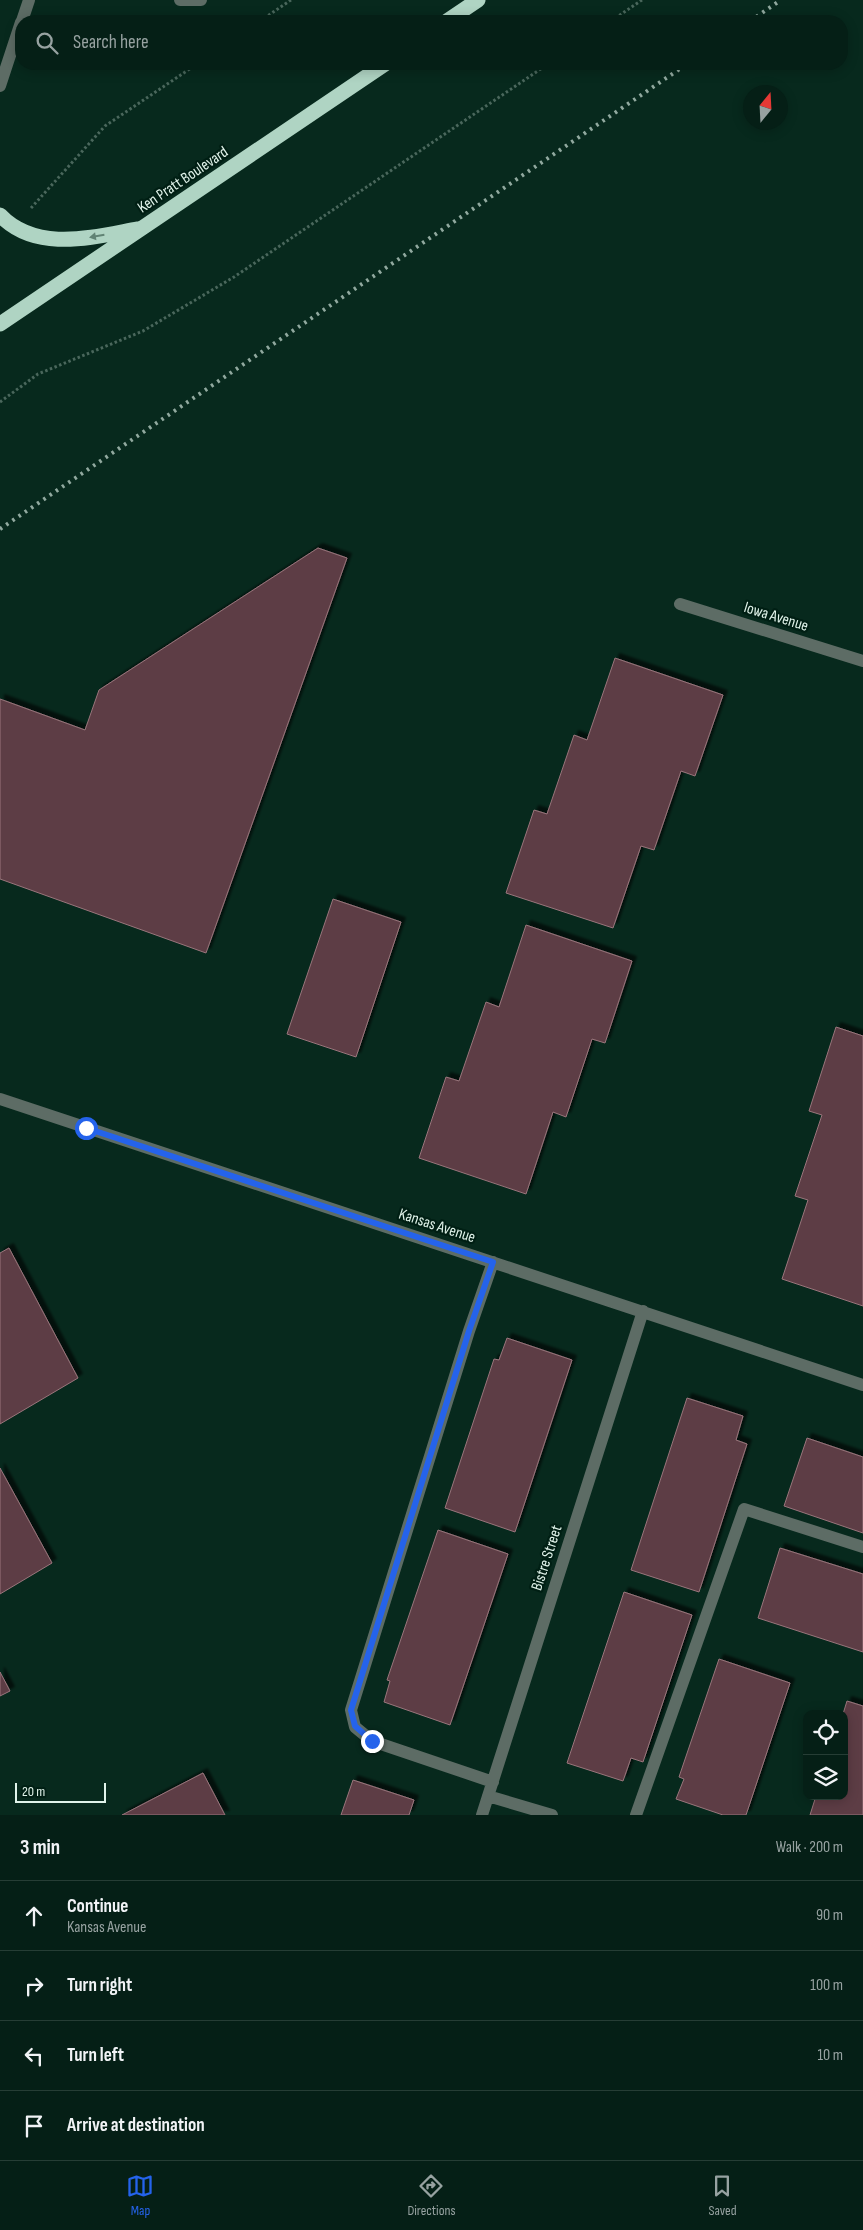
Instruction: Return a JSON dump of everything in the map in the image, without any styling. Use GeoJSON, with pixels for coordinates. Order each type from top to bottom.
{"type":"FeatureCollection","features":[{"type":"Feature","properties":{"kind":"highway"},"geometry":{"type":"LineString","coordinates":[[456,15],[478,0]]}},
{"type":"Feature","properties":{"kind":"highway","name":"Ken Pratt Boulevard"},"geometry":{"type":"LineString","coordinates":[[0,324],[145,228],[376,70]]}},
{"type":"Feature","properties":{"kind":"highway"},"geometry":{"type":"LineString","coordinates":[[0,215],[10,225],[43,239],[80,239],[145,228]]}},
{"type":"Feature","properties":{"kind":"street"},"geometry":{"type":"LineString","coordinates":[[24,15],[29,0]]}},
{"type":"Feature","properties":{"kind":"street"},"geometry":{"type":"LineString","coordinates":[[180,0],[201,0]]}},
{"type":"Feature","properties":{"kind":"street"},"geometry":{"type":"LineString","coordinates":[[0,86],[15,40]]}},
{"type":"Feature","properties":{"kind":"street","name":"Iowa Avenue"},"geometry":{"type":"LineString","coordinates":[[680,604],[863,660]]}},
{"type":"Feature","properties":{"kind":"street","name":"Kansas Avenue"},"geometry":{"type":"LineString","coordinates":[[0,1099],[863,1385]]}},
{"type":"Feature","properties":{"kind":"street"},"geometry":{"type":"LineString","coordinates":[[493,1262],[466,1340],[351,1710],[355,1726],[372,1741],[493,1782]]}},
{"type":"Feature","properties":{"kind":"street","name":"Bistre Street"},"geometry":{"type":"LineString","coordinates":[[482,1815],[642,1311]]}},
{"type":"Feature","properties":{"kind":"street"},"geometry":{"type":"LineString","coordinates":[[636,1815],[744,1509],[863,1546]]}},
{"type":"Feature","properties":{"kind":"street"},"geometry":{"type":"LineString","coordinates":[[488,1796],[552,1815]]}},
{"type":"Feature","properties":{"kind":"path"},"geometry":{"type":"LineString","coordinates":[[269,15],[291,0]]}},
{"type":"Feature","properties":{"kind":"path"},"geometry":{"type":"LineString","coordinates":[[620,15],[642,0]]}},
{"type":"Feature","properties":{"kind":"path"},"geometry":{"type":"LineString","coordinates":[[30,209],[105,126],[188,70]]}},
{"type":"Feature","properties":{"kind":"path"},"geometry":{"type":"LineString","coordinates":[[0,402],[38,374],[142,331],[234,277],[539,70]]}},
{"type":"Feature","properties":{"kind":"building"},"geometry":{"type":"Polygon","coordinates":[[[318,548],[347,558],[206,953],[0,879],[0,699],[85,730],[99,690],[318,548]]]}},
{"type":"Feature","properties":{"kind":"building"},"geometry":{"type":"Polygon","coordinates":[[[615,658],[723,695],[695,776],[681,771],[654,850],[641,846],[613,928],[506,893],[534,810],[547,814],[574,735],[587,740],[615,658]]]}},
{"type":"Feature","properties":{"kind":"building"},"geometry":{"type":"Polygon","coordinates":[[[333,899],[401,922],[356,1057],[287,1034],[333,899]]]}},
{"type":"Feature","properties":{"kind":"building"},"geometry":{"type":"Polygon","coordinates":[[[526,925],[632,961],[605,1043],[592,1039],[566,1117],[553,1112],[526,1194],[419,1158],[446,1077],[459,1081],[486,1002],[499,1007],[526,925]]]}},
{"type":"Feature","properties":{"kind":"building"},"geometry":{"type":"Polygon","coordinates":[[[836,1027],[863,1036],[863,1306],[782,1279],[808,1200],[795,1196],[822,1115],[809,1111],[836,1027]]]}},
{"type":"Feature","properties":{"kind":"building"},"geometry":{"type":"Polygon","coordinates":[[[9,1248],[78,1378],[0,1424],[0,1253],[9,1248]]]}},
{"type":"Feature","properties":{"kind":"building"},"geometry":{"type":"Polygon","coordinates":[[[507,1338],[572,1360],[515,1532],[445,1508],[494,1359],[499,1360],[507,1338]]]}},
{"type":"Feature","properties":{"kind":"building"},"geometry":{"type":"Polygon","coordinates":[[[687,1398],[743,1416],[736,1440],[747,1444],[699,1592],[631,1570],[687,1398]]]}},
{"type":"Feature","properties":{"kind":"building"},"geometry":{"type":"Polygon","coordinates":[[[807,1438],[863,1457],[863,1533],[784,1506],[807,1438]]]}},
{"type":"Feature","properties":{"kind":"building"},"geometry":{"type":"Polygon","coordinates":[[[0,1468],[52,1563],[0,1594],[0,1468]]]}},
{"type":"Feature","properties":{"kind":"building"},"geometry":{"type":"Polygon","coordinates":[[[438,1530],[508,1554],[450,1725],[384,1702],[390,1681],[387,1680],[438,1530]]]}},
{"type":"Feature","properties":{"kind":"building"},"geometry":{"type":"Polygon","coordinates":[[[780,1548],[863,1574],[863,1652],[758,1618],[780,1548]]]}},
{"type":"Feature","properties":{"kind":"building"},"geometry":{"type":"Polygon","coordinates":[[[624,1592],[692,1615],[643,1762],[631,1758],[623,1781],[567,1763],[624,1592]]]}},
{"type":"Feature","properties":{"kind":"building"},"geometry":{"type":"Polygon","coordinates":[[[719,1659],[790,1683],[746,1815],[723,1815],[676,1799],[684,1779],[679,1777],[719,1659]]]}},
{"type":"Feature","properties":{"kind":"building"},"geometry":{"type":"Polygon","coordinates":[[[0,1672],[10,1691],[0,1696],[0,1672]]]}},
{"type":"Feature","properties":{"kind":"building"},"geometry":{"type":"Polygon","coordinates":[[[847,1701],[863,1706],[863,1815],[810,1815],[815,1800],[848,1800],[848,1710],[844,1710],[847,1701]]]}},
{"type":"Feature","properties":{"kind":"building"},"geometry":{"type":"Polygon","coordinates":[[[203,1773],[225,1815],[122,1815],[203,1773]]]}},
{"type":"Feature","properties":{"kind":"building"},"geometry":{"type":"Polygon","coordinates":[[[353,1780],[414,1800],[409,1815],[341,1815],[353,1780]]]}},
{"type":"Feature","properties":{"kind":"railway"},"geometry":{"type":"LineString","coordinates":[[759,15],[781,0]]}},
{"type":"Feature","properties":{"kind":"railway"},"geometry":{"type":"LineString","coordinates":[[0,529],[678,70]]}},
{"type":"Feature","properties":{"kind":"route"},"geometry":{"type":"LineString","coordinates":[[86,1128],[493,1262],[469,1331],[351,1710],[355,1726],[372,1741]]}}]}
